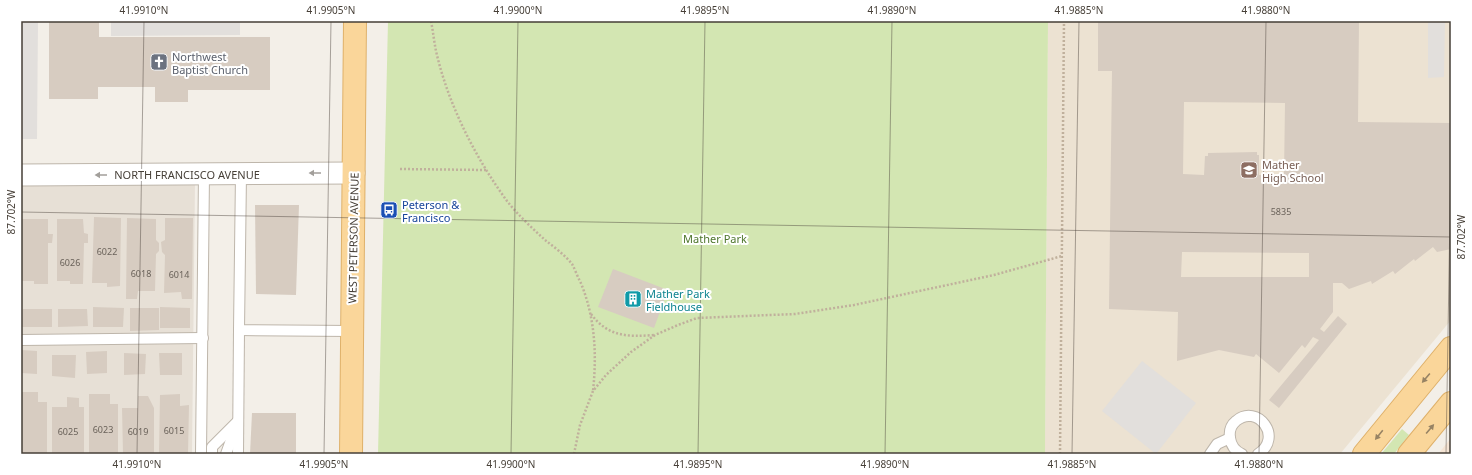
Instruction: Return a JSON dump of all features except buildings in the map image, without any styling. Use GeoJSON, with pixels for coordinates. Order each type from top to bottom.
{"type":"FeatureCollection","features":[{"type":"Feature","properties":{"kind":"main road","name":"WEST PETERSON AVENUE"},"geometry":{"type":"LineString","coordinates":[[351,454],[355,21]]}},
{"type":"Feature","properties":{"kind":"main road"},"geometry":{"type":"LineString","coordinates":[[1364,454],[1451,348]]}},
{"type":"Feature","properties":{"kind":"main road"},"geometry":{"type":"LineString","coordinates":[[1409,454],[1451,403]]}},
{"type":"Feature","properties":{"kind":"street","name":"NORTH FRANCISCO AVENUE"},"geometry":{"type":"LineString","coordinates":[[21,175],[354,173]]}},
{"type":"Feature","properties":{"kind":"lane"},"geometry":{"type":"LineString","coordinates":[[201,454],[204,174]]}},
{"type":"Feature","properties":{"kind":"lane"},"geometry":{"type":"LineString","coordinates":[[238,454],[241,174]]}},
{"type":"Feature","properties":{"kind":"lane"},"geometry":{"type":"LineString","coordinates":[[239,330],[352,331]]}},
{"type":"Feature","properties":{"kind":"lane"},"geometry":{"type":"LineString","coordinates":[[21,340],[203,338]]}},
{"type":"Feature","properties":{"kind":"lane"},"geometry":{"type":"LineString","coordinates":[[1242,454],[1231,444],[1230,431],[1238,420],[1250,416],[1257,417],[1263,421],[1269,433],[1267,446],[1258,454]]}},
{"type":"Feature","properties":{"kind":"lane"},"geometry":{"type":"LineString","coordinates":[[212,454],[212,447],[238,421]]}},
{"type":"Feature","properties":{"kind":"lane"},"geometry":{"type":"LineString","coordinates":[[226,454],[238,421]]}},
{"type":"Feature","properties":{"kind":"lane"},"geometry":{"type":"LineString","coordinates":[[1210,454],[1217,444],[1230,438]]}},
{"type":"Feature","properties":{"kind":"path"},"geometry":{"type":"LineString","coordinates":[[431,21],[436,51],[448,91],[465,132],[486,170],[508,202],[529,226],[572,264],[584,292],[590,312],[596,365],[593,391],[580,425],[574,454]]}},
{"type":"Feature","properties":{"kind":"path"},"geometry":{"type":"LineString","coordinates":[[1060,454],[1064,21]]}},
{"type":"Feature","properties":{"kind":"path"},"geometry":{"type":"LineString","coordinates":[[400,169],[486,170]]}},
{"type":"Feature","properties":{"kind":"path"},"geometry":{"type":"LineString","coordinates":[[593,391],[606,375],[631,352],[655,335],[697,318],[795,314],[854,306],[994,275],[1062,256]]}},
{"type":"Feature","properties":{"kind":"path"},"geometry":{"type":"LineString","coordinates":[[590,312],[598,323],[607,330],[620,334],[638,336],[655,335]]}},
{"type":"Feature","properties":{"kind":"shaded area"},"geometry":{"type":"Polygon","coordinates":[[[21,21],[38,21],[37,139],[21,139],[21,21]]]}},
{"type":"Feature","properties":{"kind":"shaded area"},"geometry":{"type":"Polygon","coordinates":[[[111,21],[240,21],[240,35],[111,36],[111,21]]]}},
{"type":"Feature","properties":{"kind":"shaded area","name":"Mather High School"},"geometry":{"type":"Polygon","coordinates":[[[1048,21],[1451,21],[1451,320],[1340,454],[1045,454],[1048,21]]]}},
{"type":"Feature","properties":{"kind":"shaded area"},"geometry":{"type":"Polygon","coordinates":[[[1428,21],[1445,21],[1444,77],[1428,78],[1428,21]]]}},
{"type":"Feature","properties":{"kind":"shaded area"},"geometry":{"type":"Polygon","coordinates":[[[195,180],[192,454],[21,454],[21,181],[195,180]]]}},
{"type":"Feature","properties":{"kind":"shaded area"},"geometry":{"type":"Polygon","coordinates":[[[1142,361],[1196,403],[1156,454],[1102,411],[1142,361]]]}},
{"type":"Feature","properties":{"kind":"shaded area"},"geometry":{"type":"Polygon","coordinates":[[[1451,438],[1451,454],[1438,454],[1451,438]]]}},
{"type":"Feature","properties":{"kind":"green space","name":"Mather Park"},"geometry":{"type":"Polygon","coordinates":[[[388,21],[1048,21],[1045,454],[378,454],[388,21]]]}},
{"type":"Feature","properties":{"kind":"green space"},"geometry":{"type":"Polygon","coordinates":[[[1402,429],[1409,435],[1394,454],[1381,454],[1402,429]]]}},
{"type":"Feature","properties":{"kind":"place","name":"Northwest Baptist Church"},"geometry":{"type":"Point","coordinates":[159,62]}},
{"type":"Feature","properties":{"kind":"place","name":"Mather High School"},"geometry":{"type":"Point","coordinates":[1249,170]}},
{"type":"Feature","properties":{"kind":"place","name":"Peterson & Francisco"},"geometry":{"type":"Point","coordinates":[389,210]}},
{"type":"Feature","properties":{"kind":"place","name":"Mather Park Fieldhouse"},"geometry":{"type":"Point","coordinates":[633,299]}}]}
